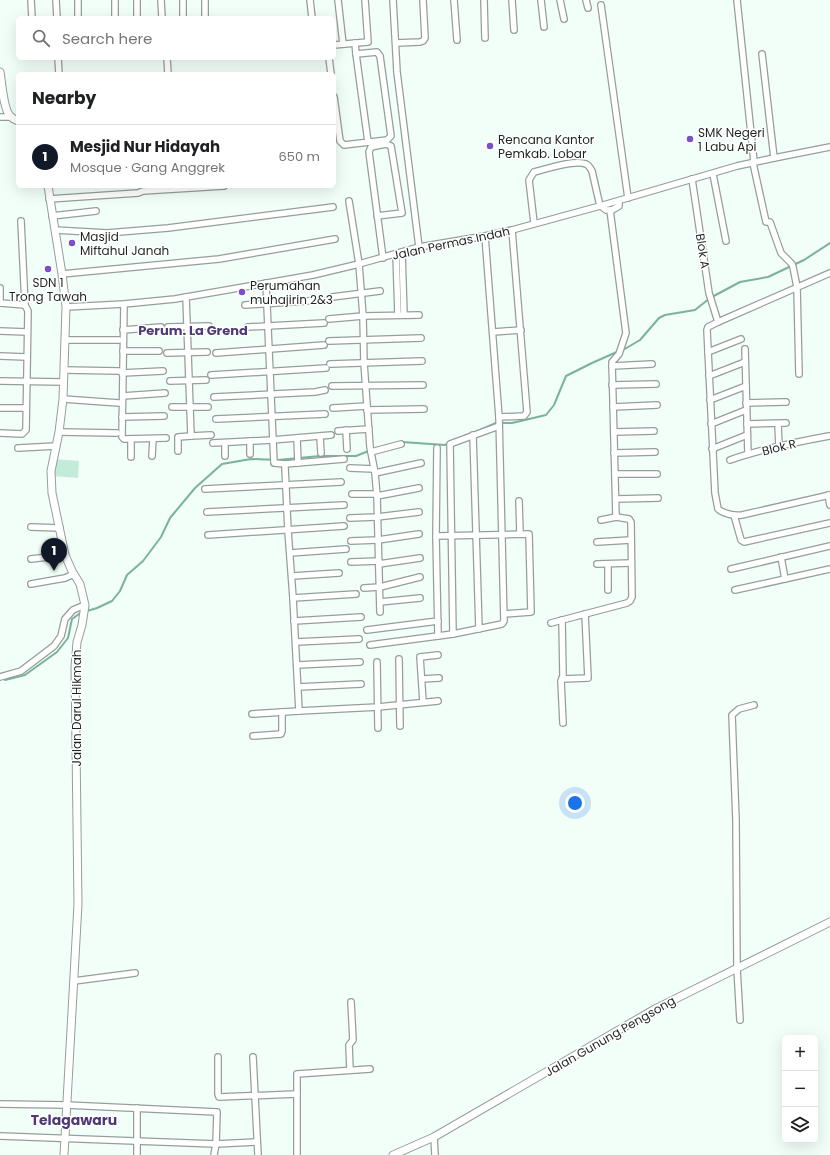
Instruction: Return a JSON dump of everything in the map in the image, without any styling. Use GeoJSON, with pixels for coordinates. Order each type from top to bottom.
{"type":"FeatureCollection","features":[{"type":"Feature","properties":{"kind":"street"},"geometry":{"type":"LineString","coordinates":[[31,0],[32,16]]}},
{"type":"Feature","properties":{"kind":"street"},"geometry":{"type":"LineString","coordinates":[[56,0],[57,16]]}},
{"type":"Feature","properties":{"kind":"street"},"geometry":{"type":"LineString","coordinates":[[78,0],[78,16]]}},
{"type":"Feature","properties":{"kind":"street"},"geometry":{"type":"LineString","coordinates":[[114,0],[115,16]]}},
{"type":"Feature","properties":{"kind":"street"},"geometry":{"type":"LineString","coordinates":[[137,0],[137,16]]}},
{"type":"Feature","properties":{"kind":"street"},"geometry":{"type":"LineString","coordinates":[[161,0],[162,16]]}},
{"type":"Feature","properties":{"kind":"street"},"geometry":{"type":"LineString","coordinates":[[183,0],[183,16]]}},
{"type":"Feature","properties":{"kind":"street"},"geometry":{"type":"LineString","coordinates":[[205,0],[205,16]]}},
{"type":"Feature","properties":{"kind":"street"},"geometry":{"type":"LineString","coordinates":[[310,0],[312,16]]}},
{"type":"Feature","properties":{"kind":"street"},"geometry":{"type":"LineString","coordinates":[[338,0],[343,44]]}},
{"type":"Feature","properties":{"kind":"street"},"geometry":{"type":"LineString","coordinates":[[336,45],[368,42],[365,0]]}},
{"type":"Feature","properties":{"kind":"street"},"geometry":{"type":"LineString","coordinates":[[393,0],[397,72],[419,247]]}},
{"type":"Feature","properties":{"kind":"street"},"geometry":{"type":"LineString","coordinates":[[396,43],[420,42],[425,38],[423,0]]}},
{"type":"Feature","properties":{"kind":"street"},"geometry":{"type":"LineString","coordinates":[[454,0],[457,40]]}},
{"type":"Feature","properties":{"kind":"street"},"geometry":{"type":"LineString","coordinates":[[484,0],[485,38]]}},
{"type":"Feature","properties":{"kind":"street"},"geometry":{"type":"LineString","coordinates":[[512,0],[514,30]]}},
{"type":"Feature","properties":{"kind":"street"},"geometry":{"type":"LineString","coordinates":[[542,0],[544,27]]}},
{"type":"Feature","properties":{"kind":"street"},"geometry":{"type":"LineString","coordinates":[[560,0],[564,19]]}},
{"type":"Feature","properties":{"kind":"street"},"geometry":{"type":"LineString","coordinates":[[586,0],[588,8]]}},
{"type":"Feature","properties":{"kind":"street"},"geometry":{"type":"LineString","coordinates":[[737,0],[754,162],[766,222],[770,222],[781,253],[792,265],[797,287],[799,374]]}},
{"type":"Feature","properties":{"kind":"street"},"geometry":{"type":"LineString","coordinates":[[601,5],[628,198]]}},
{"type":"Feature","properties":{"kind":"street"},"geometry":{"type":"LineString","coordinates":[[355,43],[368,142]]}},
{"type":"Feature","properties":{"kind":"street"},"geometry":{"type":"LineString","coordinates":[[336,112],[340,141],[344,145],[387,140],[391,136],[380,56],[377,52],[356,54]]}},
{"type":"Feature","properties":{"kind":"street"},"geometry":{"type":"LineString","coordinates":[[762,54],[774,158]]}},
{"type":"Feature","properties":{"kind":"street"},"geometry":{"type":"LineString","coordinates":[[58,60],[59,72]]}},
{"type":"Feature","properties":{"kind":"street"},"geometry":{"type":"LineString","coordinates":[[168,60],[168,72]]}},
{"type":"Feature","properties":{"kind":"street"},"geometry":{"type":"LineString","coordinates":[[329,60],[331,72]]}},
{"type":"Feature","properties":{"kind":"street"},"geometry":{"type":"LineString","coordinates":[[0,72],[5,103],[11,116],[16,120]]}},
{"type":"Feature","properties":{"kind":"street"},"geometry":{"type":"LineString","coordinates":[[0,116],[11,116]]}},
{"type":"Feature","properties":{"kind":"street"},"geometry":{"type":"LineString","coordinates":[[377,216],[402,213],[391,146],[386,144],[370,147],[369,152],[377,216],[383,258]]}},
{"type":"Feature","properties":{"kind":"street","name":"Jalan Permas Indah"},"geometry":{"type":"LineString","coordinates":[[66,307],[124,304],[186,297],[313,275],[383,258],[419,247],[512,230],[754,162],[830,147]]}},
{"type":"Feature","properties":{"kind":"street"},"geometry":{"type":"LineString","coordinates":[[534,223],[530,180],[534,172],[573,163],[586,164],[590,166],[592,171],[601,206],[606,210],[610,210],[618,207],[619,201]]}},
{"type":"Feature","properties":{"kind":"street"},"geometry":{"type":"LineString","coordinates":[[713,174],[726,241]]}},
{"type":"Feature","properties":{"kind":"street","name":"Blok A"},"geometry":{"type":"LineString","coordinates":[[692,179],[709,293],[718,322]]}},
{"type":"Feature","properties":{"kind":"street"},"geometry":{"type":"LineString","coordinates":[[0,677],[21,671],[54,646],[60,639],[65,619],[74,610],[85,609],[80,584],[65,555],[51,485],[51,471],[59,432],[63,400],[66,307],[48,188]]}},
{"type":"Feature","properties":{"kind":"street"},"geometry":{"type":"LineString","coordinates":[[49,199],[192,188]]}},
{"type":"Feature","properties":{"kind":"street"},"geometry":{"type":"LineString","coordinates":[[349,201],[359,264],[370,450],[377,495],[380,612]]}},
{"type":"Feature","properties":{"kind":"street"},"geometry":{"type":"LineString","coordinates":[[55,230],[107,233],[168,228],[333,207]]}},
{"type":"Feature","properties":{"kind":"street"},"geometry":{"type":"LineString","coordinates":[[610,210],[626,333],[619,351],[612,360],[616,517]]}},
{"type":"Feature","properties":{"kind":"street"},"geometry":{"type":"LineString","coordinates":[[52,216],[96,211]]}},
{"type":"Feature","properties":{"kind":"street"},"geometry":{"type":"LineString","coordinates":[[0,433],[24,433],[26,430],[26,357],[28,311],[25,304],[21,221]]}},
{"type":"Feature","properties":{"kind":"street"},"geometry":{"type":"LineString","coordinates":[[453,634],[450,444],[474,435],[499,422],[524,416],[527,412],[512,230]]}},
{"type":"Feature","properties":{"kind":"street"},"geometry":{"type":"LineString","coordinates":[[370,645],[453,634],[502,624],[504,621],[499,422],[485,236]]}},
{"type":"Feature","properties":{"kind":"street"},"geometry":{"type":"LineString","coordinates":[[62,274],[219,259],[335,240]]}},
{"type":"Feature","properties":{"kind":"street"},"geometry":{"type":"LineString","coordinates":[[401,315],[402,252]]}},
{"type":"Feature","properties":{"kind":"street"},"geometry":{"type":"LineString","coordinates":[[396,254],[401,315]]}},
{"type":"Feature","properties":{"kind":"street"},"geometry":{"type":"LineString","coordinates":[[830,272],[718,322],[707,329],[712,449],[717,507],[722,512],[734,515],[749,514],[829,495],[830,505]]}},
{"type":"Feature","properties":{"kind":"street"},"geometry":{"type":"LineString","coordinates":[[266,283],[274,460],[276,464],[285,464],[298,459],[344,459]]}},
{"type":"Feature","properties":{"kind":"street"},"geometry":{"type":"LineString","coordinates":[[0,288],[0,303],[25,304]]}},
{"type":"Feature","properties":{"kind":"street"},"geometry":{"type":"LineString","coordinates":[[332,297],[380,291]]}},
{"type":"Feature","properties":{"kind":"street"},"geometry":{"type":"LineString","coordinates":[[186,297],[191,436]]}},
{"type":"Feature","properties":{"kind":"street"},"geometry":{"type":"LineString","coordinates":[[245,305],[322,300]]}},
{"type":"Feature","properties":{"kind":"street"},"geometry":{"type":"LineString","coordinates":[[124,304],[121,372],[123,396],[122,438],[131,440],[166,438]]}},
{"type":"Feature","properties":{"kind":"street"},"geometry":{"type":"LineString","coordinates":[[329,319],[363,316],[419,315]]}},
{"type":"Feature","properties":{"kind":"street"},"geometry":{"type":"LineString","coordinates":[[248,327],[324,323]]}},
{"type":"Feature","properties":{"kind":"street"},"geometry":{"type":"LineString","coordinates":[[123,330],[209,326]]}},
{"type":"Feature","properties":{"kind":"street"},"geometry":{"type":"LineString","coordinates":[[493,332],[521,330]]}},
{"type":"Feature","properties":{"kind":"street"},"geometry":{"type":"LineString","coordinates":[[0,331],[27,332]]}},
{"type":"Feature","properties":{"kind":"street"},"geometry":{"type":"LineString","coordinates":[[329,341],[421,338]]}},
{"type":"Feature","properties":{"kind":"street"},"geometry":{"type":"LineString","coordinates":[[708,352],[741,338]]}},
{"type":"Feature","properties":{"kind":"street"},"geometry":{"type":"LineString","coordinates":[[65,340],[119,340]]}},
{"type":"Feature","properties":{"kind":"street"},"geometry":{"type":"LineString","coordinates":[[216,353],[324,345]]}},
{"type":"Feature","properties":{"kind":"street"},"geometry":{"type":"LineString","coordinates":[[745,349],[748,454]]}},
{"type":"Feature","properties":{"kind":"street"},"geometry":{"type":"LineString","coordinates":[[123,351],[159,351]]}},
{"type":"Feature","properties":{"kind":"street"},"geometry":{"type":"LineString","coordinates":[[167,353],[207,352]]}},
{"type":"Feature","properties":{"kind":"street"},"geometry":{"type":"LineString","coordinates":[[0,356],[26,357]]}},
{"type":"Feature","properties":{"kind":"street"},"geometry":{"type":"LineString","coordinates":[[211,375],[269,372],[364,363],[422,361]]}},
{"type":"Feature","properties":{"kind":"street"},"geometry":{"type":"LineString","coordinates":[[709,376],[745,362]]}},
{"type":"Feature","properties":{"kind":"street"},"geometry":{"type":"LineString","coordinates":[[612,366],[652,364]]}},
{"type":"Feature","properties":{"kind":"street"},"geometry":{"type":"LineString","coordinates":[[64,370],[121,372],[163,371]]}},
{"type":"Feature","properties":{"kind":"street"},"geometry":{"type":"LineString","coordinates":[[170,381],[206,380]]}},
{"type":"Feature","properties":{"kind":"street"},"geometry":{"type":"LineString","coordinates":[[0,381],[63,382]]}},
{"type":"Feature","properties":{"kind":"street"},"geometry":{"type":"LineString","coordinates":[[612,385],[656,384]]}},
{"type":"Feature","properties":{"kind":"street"},"geometry":{"type":"LineString","coordinates":[[332,386],[423,385]]}},
{"type":"Feature","properties":{"kind":"street"},"geometry":{"type":"LineString","coordinates":[[710,400],[746,386]]}},
{"type":"Feature","properties":{"kind":"street"},"geometry":{"type":"LineString","coordinates":[[214,397],[270,395],[325,390]]}},
{"type":"Feature","properties":{"kind":"street"},"geometry":{"type":"LineString","coordinates":[[123,396],[165,393]]}},
{"type":"Feature","properties":{"kind":"street"},"geometry":{"type":"LineString","coordinates":[[63,400],[119,403]]}},
{"type":"Feature","properties":{"kind":"street"},"geometry":{"type":"LineString","coordinates":[[746,403],[786,402]]}},
{"type":"Feature","properties":{"kind":"street"},"geometry":{"type":"LineString","coordinates":[[613,407],[657,406]]}},
{"type":"Feature","properties":{"kind":"street"},"geometry":{"type":"LineString","coordinates":[[172,407],[208,407]]}},
{"type":"Feature","properties":{"kind":"street"},"geometry":{"type":"LineString","coordinates":[[0,408],[26,408]]}},
{"type":"Feature","properties":{"kind":"street"},"geometry":{"type":"LineString","coordinates":[[333,408],[424,409]]}},
{"type":"Feature","properties":{"kind":"street"},"geometry":{"type":"LineString","coordinates":[[711,424],[746,410]]}},
{"type":"Feature","properties":{"kind":"street"},"geometry":{"type":"LineString","coordinates":[[216,419],[325,414]]}},
{"type":"Feature","properties":{"kind":"street"},"geometry":{"type":"LineString","coordinates":[[122,417],[164,416]]}},
{"type":"Feature","properties":{"kind":"street"},"geometry":{"type":"LineString","coordinates":[[746,424],[786,424]]}},
{"type":"Feature","properties":{"kind":"street"},"geometry":{"type":"LineString","coordinates":[[778,424],[779,447]]}},
{"type":"Feature","properties":{"kind":"street"},"geometry":{"type":"LineString","coordinates":[[338,431],[369,429]]}},
{"type":"Feature","properties":{"kind":"street"},"geometry":{"type":"LineString","coordinates":[[346,430],[347,449]]}},
{"type":"Feature","properties":{"kind":"street"},"geometry":{"type":"LineString","coordinates":[[614,432],[654,431]]}},
{"type":"Feature","properties":{"kind":"street"},"geometry":{"type":"LineString","coordinates":[[59,432],[117,433]]}},
{"type":"Feature","properties":{"kind":"street"},"geometry":{"type":"LineString","coordinates":[[178,451],[178,437],[211,435]]}},
{"type":"Feature","properties":{"kind":"street"},"geometry":{"type":"LineString","coordinates":[[213,443],[250,442],[331,435]]}},
{"type":"Feature","properties":{"kind":"street"},"geometry":{"type":"LineString","coordinates":[[474,435],[479,629]]}},
{"type":"Feature","properties":{"kind":"street"},"geometry":{"type":"LineString","coordinates":[[712,449],[747,435]]}},
{"type":"Feature","properties":{"kind":"street","name":"Blok R"},"geometry":{"type":"LineString","coordinates":[[730,460],[748,454],[829,436]]}},
{"type":"Feature","properties":{"kind":"street"},"geometry":{"type":"LineString","coordinates":[[320,437],[320,452]]}},
{"type":"Feature","properties":{"kind":"street"},"geometry":{"type":"LineString","coordinates":[[297,438],[298,459]]}},
{"type":"Feature","properties":{"kind":"street"},"geometry":{"type":"LineString","coordinates":[[152,456],[153,439]]}},
{"type":"Feature","properties":{"kind":"street"},"geometry":{"type":"LineString","coordinates":[[131,440],[131,457]]}},
{"type":"Feature","properties":{"kind":"street"},"geometry":{"type":"LineString","coordinates":[[250,442],[250,454]]}},
{"type":"Feature","properties":{"kind":"street"},"geometry":{"type":"LineString","coordinates":[[225,443],[225,456]]}},
{"type":"Feature","properties":{"kind":"street"},"geometry":{"type":"LineString","coordinates":[[370,450],[401,444]]}},
{"type":"Feature","properties":{"kind":"street"},"geometry":{"type":"LineString","coordinates":[[18,448],[56,446]]}},
{"type":"Feature","properties":{"kind":"street"},"geometry":{"type":"LineString","coordinates":[[437,448],[436,536],[438,636]]}},
{"type":"Feature","properties":{"kind":"street"},"geometry":{"type":"LineString","coordinates":[[614,453],[655,452]]}},
{"type":"Feature","properties":{"kind":"street"},"geometry":{"type":"LineString","coordinates":[[350,468],[374,471],[421,463]]}},
{"type":"Feature","properties":{"kind":"street"},"geometry":{"type":"LineString","coordinates":[[285,464],[299,711]]}},
{"type":"Feature","properties":{"kind":"street"},"geometry":{"type":"LineString","coordinates":[[615,474],[657,474]]}},
{"type":"Feature","properties":{"kind":"street"},"geometry":{"type":"LineString","coordinates":[[205,489],[341,482]]}},
{"type":"Feature","properties":{"kind":"street"},"geometry":{"type":"LineString","coordinates":[[352,494],[377,495],[419,488]]}},
{"type":"Feature","properties":{"kind":"street"},"geometry":{"type":"LineString","coordinates":[[616,499],[658,498]]}},
{"type":"Feature","properties":{"kind":"street"},"geometry":{"type":"LineString","coordinates":[[519,501],[520,533]]}},
{"type":"Feature","properties":{"kind":"street"},"geometry":{"type":"LineString","coordinates":[[207,512],[344,505]]}},
{"type":"Feature","properties":{"kind":"street"},"geometry":{"type":"LineString","coordinates":[[350,518],[377,517],[419,512]]}},
{"type":"Feature","properties":{"kind":"street"},"geometry":{"type":"LineString","coordinates":[[734,515],[741,540],[744,542],[830,523]]}},
{"type":"Feature","properties":{"kind":"street"},"geometry":{"type":"LineString","coordinates":[[551,623],[630,601],[632,597],[631,522],[629,519],[616,517],[601,520]]}},
{"type":"Feature","properties":{"kind":"street"},"geometry":{"type":"LineString","coordinates":[[208,535],[288,531],[344,526]]}},
{"type":"Feature","properties":{"kind":"street"},"geometry":{"type":"LineString","coordinates":[[31,527],[60,528]]}},
{"type":"Feature","properties":{"kind":"street"},"geometry":{"type":"LineString","coordinates":[[351,541],[378,540],[420,534]]}},
{"type":"Feature","properties":{"kind":"street"},"geometry":{"type":"LineString","coordinates":[[436,536],[529,534],[531,611],[529,613],[505,614]]}},
{"type":"Feature","properties":{"kind":"street"},"geometry":{"type":"LineString","coordinates":[[597,542],[631,540]]}},
{"type":"Feature","properties":{"kind":"street"},"geometry":{"type":"LineString","coordinates":[[731,568],[830,546]]}},
{"type":"Feature","properties":{"kind":"street"},"geometry":{"type":"LineString","coordinates":[[290,553],[346,549]]}},
{"type":"Feature","properties":{"kind":"street"},"geometry":{"type":"LineString","coordinates":[[31,559],[65,555]]}},
{"type":"Feature","properties":{"kind":"street"},"geometry":{"type":"LineString","coordinates":[[781,557],[785,579]]}},
{"type":"Feature","properties":{"kind":"street"},"geometry":{"type":"LineString","coordinates":[[351,562],[379,563],[420,558]]}},
{"type":"Feature","properties":{"kind":"street"},"geometry":{"type":"LineString","coordinates":[[597,564],[631,563]]}},
{"type":"Feature","properties":{"kind":"street"},"geometry":{"type":"LineString","coordinates":[[608,564],[608,590]]}},
{"type":"Feature","properties":{"kind":"street"},"geometry":{"type":"LineString","coordinates":[[735,590],[830,569]]}},
{"type":"Feature","properties":{"kind":"street"},"geometry":{"type":"LineString","coordinates":[[292,576],[339,573]]}},
{"type":"Feature","properties":{"kind":"street"},"geometry":{"type":"LineString","coordinates":[[31,584],[65,578],[74,574]]}},
{"type":"Feature","properties":{"kind":"street"},"geometry":{"type":"LineString","coordinates":[[364,588],[380,587],[420,577]]}},
{"type":"Feature","properties":{"kind":"street"},"geometry":{"type":"LineString","coordinates":[[293,598],[356,594]]}},
{"type":"Feature","properties":{"kind":"street"},"geometry":{"type":"LineString","coordinates":[[380,602],[420,598]]}},
{"type":"Feature","properties":{"kind":"street","name":"Jalan Darul Hikmah"},"geometry":{"type":"LineString","coordinates":[[64,1155],[78,904],[75,667],[77,642],[85,609]]}},
{"type":"Feature","properties":{"kind":"street"},"geometry":{"type":"LineString","coordinates":[[562,679],[588,678],[585,614]]}},
{"type":"Feature","properties":{"kind":"street"},"geometry":{"type":"LineString","coordinates":[[294,620],[361,617]]}},
{"type":"Feature","properties":{"kind":"street"},"geometry":{"type":"LineString","coordinates":[[562,620],[563,723]]}},
{"type":"Feature","properties":{"kind":"street"},"geometry":{"type":"LineString","coordinates":[[367,630],[438,622]]}},
{"type":"Feature","properties":{"kind":"street"},"geometry":{"type":"LineString","coordinates":[[296,642],[359,639]]}},
{"type":"Feature","properties":{"kind":"street"},"geometry":{"type":"LineString","coordinates":[[423,702],[420,657],[438,654]]}},
{"type":"Feature","properties":{"kind":"street"},"geometry":{"type":"LineString","coordinates":[[399,659],[400,726]]}},
{"type":"Feature","properties":{"kind":"street"},"geometry":{"type":"LineString","coordinates":[[297,665],[360,662]]}},
{"type":"Feature","properties":{"kind":"street"},"geometry":{"type":"LineString","coordinates":[[377,662],[378,728]]}},
{"type":"Feature","properties":{"kind":"street"},"geometry":{"type":"LineString","coordinates":[[422,679],[439,678]]}},
{"type":"Feature","properties":{"kind":"street"},"geometry":{"type":"LineString","coordinates":[[298,687],[361,684]]}},
{"type":"Feature","properties":{"kind":"street"},"geometry":{"type":"LineString","coordinates":[[252,714],[378,707],[438,701]]}},
{"type":"Feature","properties":{"kind":"street"},"geometry":{"type":"LineString","coordinates":[[740,1020],[737,968],[736,820],[732,715],[739,709],[754,705]]}},
{"type":"Feature","properties":{"kind":"street"},"geometry":{"type":"LineString","coordinates":[[253,736],[281,734],[282,712]]}},
{"type":"Feature","properties":{"kind":"street","name":"Jalan Gunung Pengsong"},"geometry":{"type":"LineString","coordinates":[[393,1155],[434,1137],[655,1009],[830,922]]}},
{"type":"Feature","properties":{"kind":"street"},"geometry":{"type":"LineString","coordinates":[[74,981],[135,973]]}},
{"type":"Feature","properties":{"kind":"street"},"geometry":{"type":"LineString","coordinates":[[350,1070],[349,1045],[353,1040],[352,1002]]}},
{"type":"Feature","properties":{"kind":"street"},"geometry":{"type":"LineString","coordinates":[[218,1057],[218,1096],[220,1097],[296,1094]]}},
{"type":"Feature","properties":{"kind":"street"},"geometry":{"type":"LineString","coordinates":[[253,1057],[258,1155]]}},
{"type":"Feature","properties":{"kind":"street"},"geometry":{"type":"LineString","coordinates":[[296,1155],[297,1074],[370,1069]]}},
{"type":"Feature","properties":{"kind":"street"},"geometry":{"type":"LineString","coordinates":[[0,1104],[66,1105],[217,1112],[216,1144],[214,1155]]}},
{"type":"Feature","properties":{"kind":"street"},"geometry":{"type":"LineString","coordinates":[[136,1108],[137,1155]]}},
{"type":"Feature","properties":{"kind":"street"},"geometry":{"type":"LineString","coordinates":[[0,1136],[216,1144],[257,1142]]}},
{"type":"Feature","properties":{"kind":"street"},"geometry":{"type":"LineString","coordinates":[[434,1137],[435,1155]]}},
{"type":"Feature","properties":{"kind":"green space"},"geometry":{"type":"Polygon","coordinates":[[[54,459],[79,461],[78,478],[53,476],[54,459]]]}},
{"type":"Feature","properties":{"kind":"waterway"},"geometry":{"type":"LineString","coordinates":[[623,350],[640,340],[659,318],[665,315],[695,310],[710,298],[740,282],[768,277],[804,260],[830,243]]}},
{"type":"Feature","properties":{"kind":"waterway"},"geometry":{"type":"LineString","coordinates":[[466,436],[496,423],[512,423],[546,415],[554,405],[566,376],[619,351]]}},
{"type":"Feature","properties":{"kind":"waterway"},"geometry":{"type":"LineString","coordinates":[[402,442],[445,445],[449,443]]}},
{"type":"Feature","properties":{"kind":"waterway"},"geometry":{"type":"LineString","coordinates":[[377,448],[392,444]]}},
{"type":"Feature","properties":{"kind":"waterway"},"geometry":{"type":"LineString","coordinates":[[87,611],[112,601],[120,591],[127,575],[143,561],[161,537],[170,518],[195,488],[222,464],[251,459],[278,460],[320,456],[356,456],[371,450]]}},
{"type":"Feature","properties":{"kind":"waterway"},"geometry":{"type":"LineString","coordinates":[[5,680],[25,675],[57,652],[68,638],[72,619],[83,613]]}},
{"type":"Feature","properties":{"kind":"place","name":"SMK Negeri 1 Labu Api"},"geometry":{"type":"Point","coordinates":[690,139]}},
{"type":"Feature","properties":{"kind":"place","name":"Rencana Kantor Pemkab. Lobar"},"geometry":{"type":"Point","coordinates":[490,146]}},
{"type":"Feature","properties":{"kind":"place","name":"Masjid Miftahul Janah"},"geometry":{"type":"Point","coordinates":[72,243]}},
{"type":"Feature","properties":{"kind":"place","name":"SDN 1 Trong Tawah"},"geometry":{"type":"Point","coordinates":[48,269]}},
{"type":"Feature","properties":{"kind":"place","name":"Perumahan muhajirin 2&3"},"geometry":{"type":"Point","coordinates":[242,292]}},
{"type":"Feature","properties":{"kind":"place","name":"Mesjid Nur Hidayah"},"geometry":{"type":"Point","coordinates":[54,571]}},
{"type":"Feature","properties":{"kind":"district","name":"Perum. La Grend"},"geometry":{"type":"Point","coordinates":[193,330]}},
{"type":"Feature","properties":{"kind":"district","name":"Telagawaru"},"geometry":{"type":"Point","coordinates":[74,1120]}}]}
